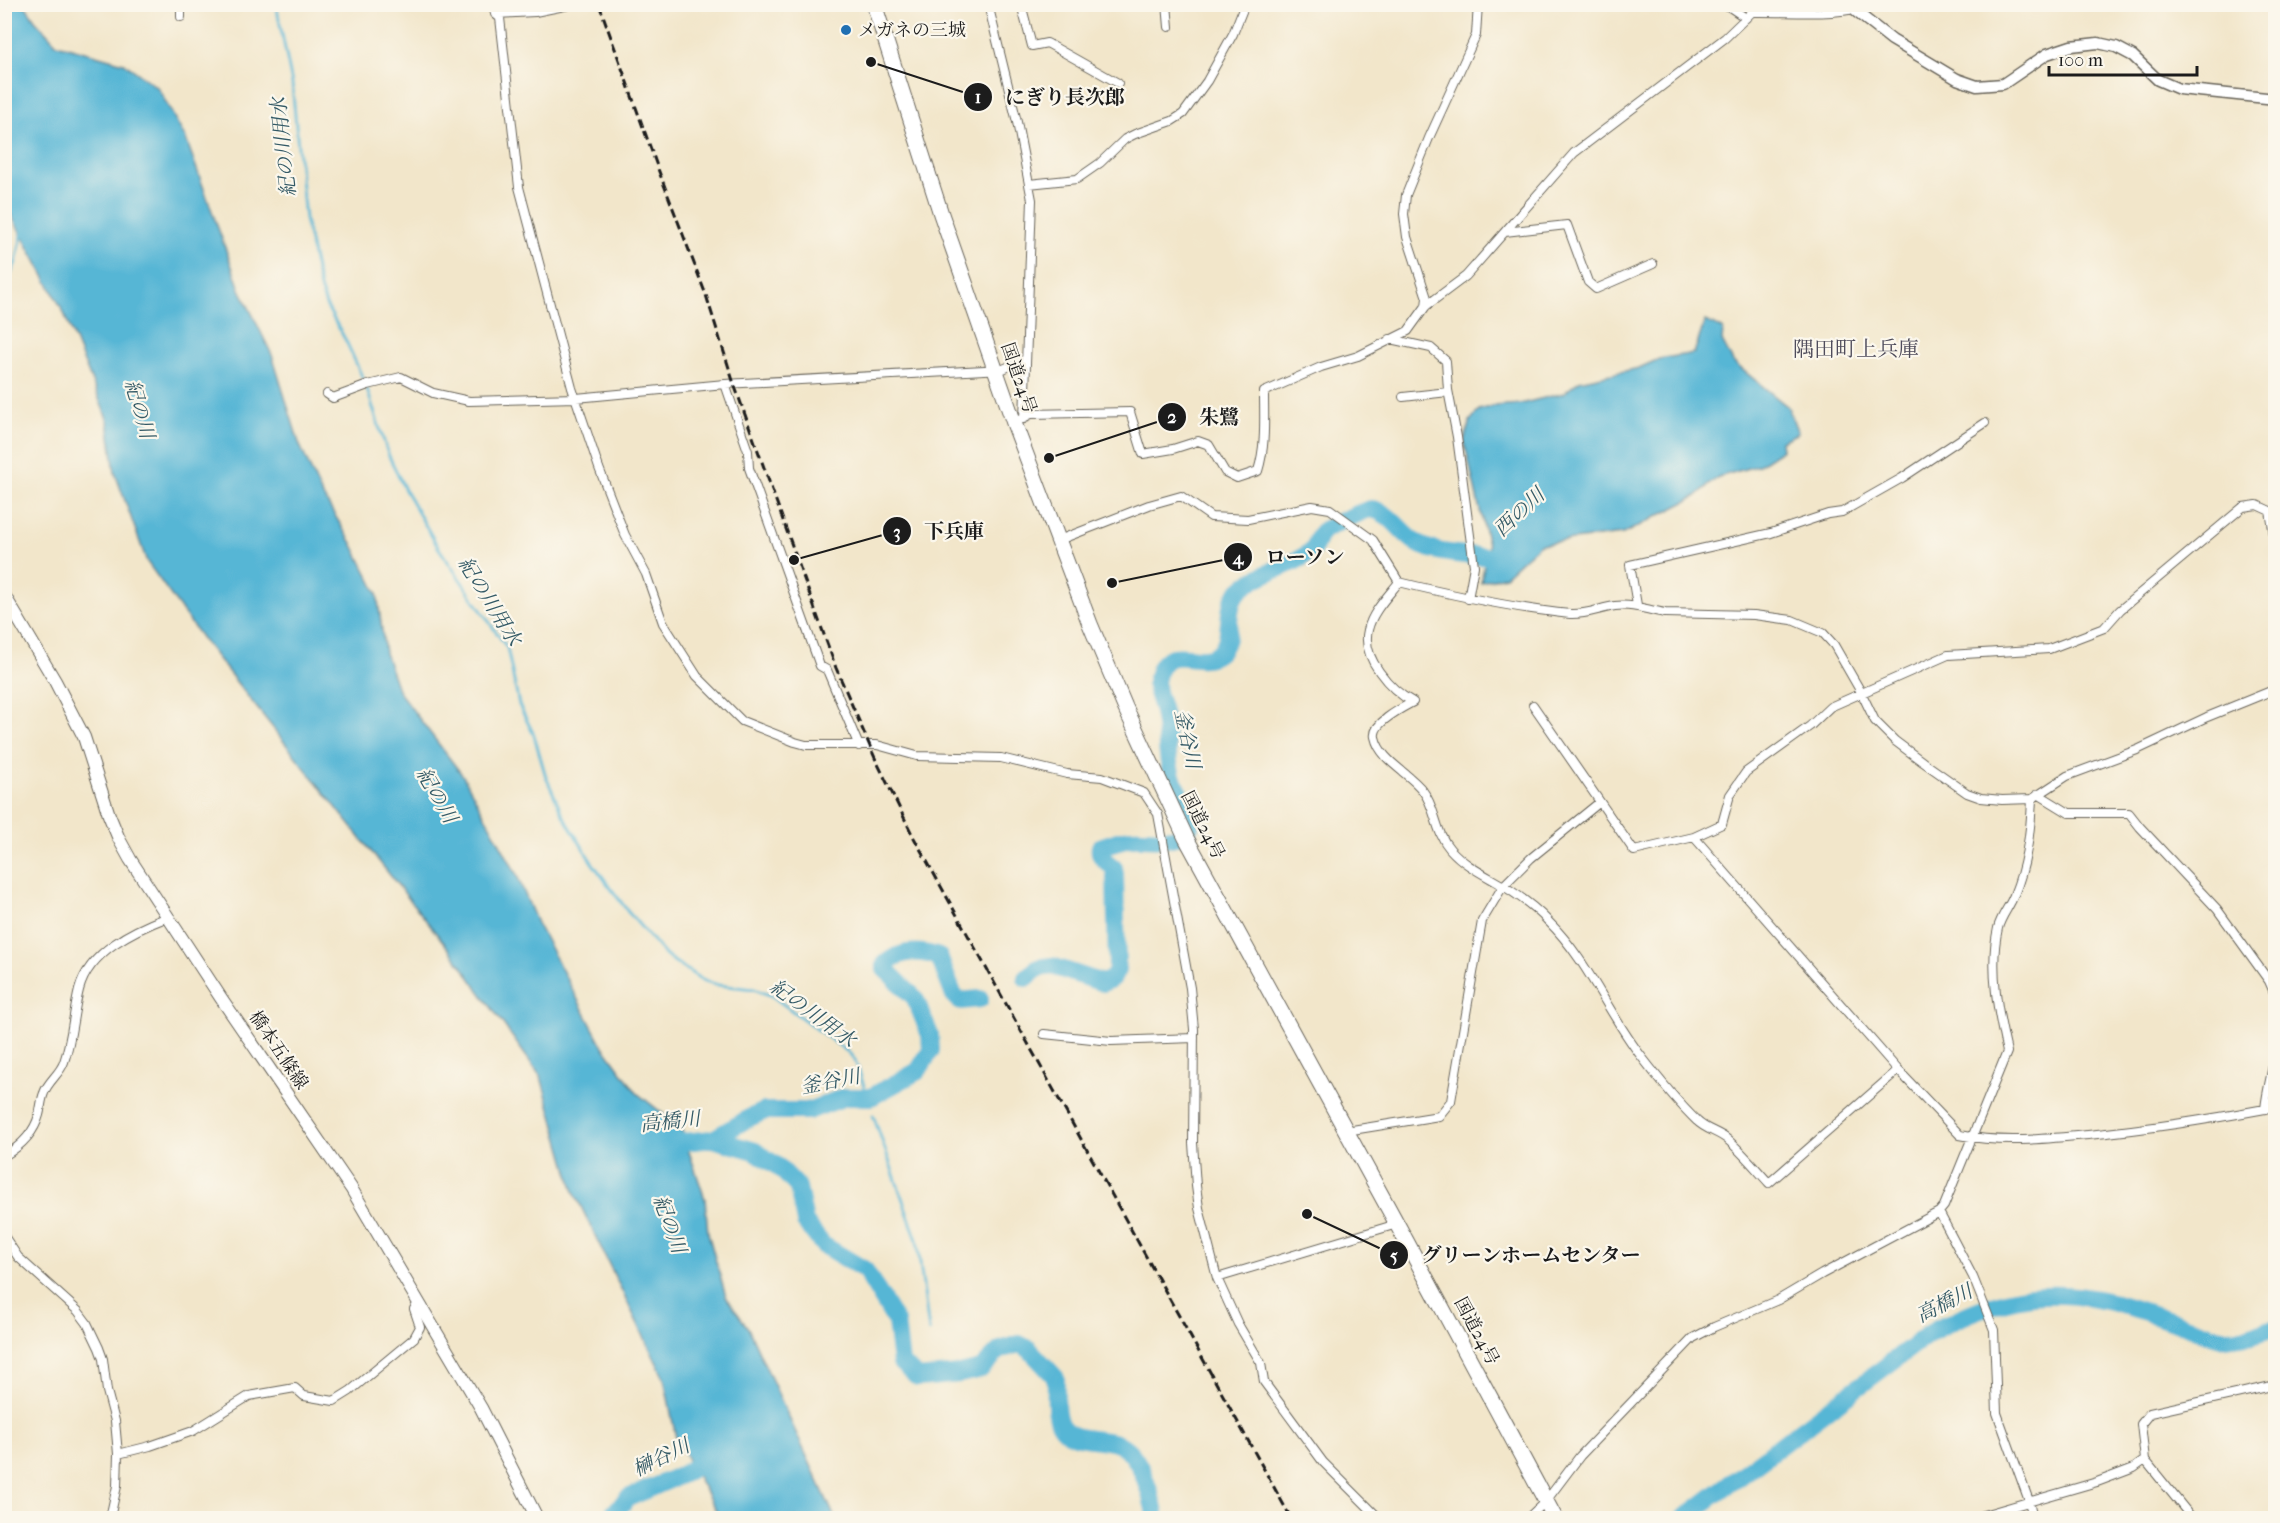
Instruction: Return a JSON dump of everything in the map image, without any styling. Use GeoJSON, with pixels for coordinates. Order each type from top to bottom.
{"type":"FeatureCollection","features":[{"type":"Feature","properties":{"kind":"highway","name":"国道24号"},"geometry":{"type":"LineString","coordinates":[[874,4],[941,214],[995,368],[1019,421],[1090,624],[1178,823],[1555,1518]]}},
{"type":"Feature","properties":{"kind":"main road","name":"橋本五條線"},"geometry":{"type":"LineString","coordinates":[[4,596],[55,681],[84,737],[119,839],[168,917],[351,1188],[481,1408],[537,1518]]}},
{"type":"Feature","properties":{"kind":"street"},"geometry":{"type":"LineString","coordinates":[[181,4],[181,18]]}},
{"type":"Feature","properties":{"kind":"street"},"geometry":{"type":"LineString","coordinates":[[493,4],[495,14],[500,18],[519,187],[576,398],[599,468],[626,535],[646,574],[663,623],[697,676],[742,721],[765,732],[806,745],[859,747],[877,745],[917,756],[1001,758],[1067,774],[1102,777],[1144,793],[1158,814],[1189,978],[1194,1038],[1193,1143],[1196,1186],[1199,1208],[1217,1278],[1238,1324],[1261,1364],[1264,1382],[1323,1462],[1379,1518]]}},
{"type":"Feature","properties":{"kind":"street"},"geometry":{"type":"LineString","coordinates":[[495,14],[535,12],[574,4]]}},
{"type":"Feature","properties":{"kind":"street"},"geometry":{"type":"LineString","coordinates":[[988,4],[1017,122],[1032,200],[1028,329],[1019,421]]}},
{"type":"Feature","properties":{"kind":"street"},"geometry":{"type":"LineString","coordinates":[[1021,4],[1032,46],[1047,43],[1118,83]]}},
{"type":"Feature","properties":{"kind":"street"},"geometry":{"type":"LineString","coordinates":[[1167,4],[1169,27]]}},
{"type":"Feature","properties":{"kind":"street"},"geometry":{"type":"LineString","coordinates":[[1029,184],[1077,179],[1100,163],[1125,139],[1165,124],[1183,114],[1207,81],[1233,34],[1245,4]]}},
{"type":"Feature","properties":{"kind":"street"},"geometry":{"type":"LineString","coordinates":[[1426,306],[1426,298],[1407,237],[1404,214],[1406,195],[1476,35],[1478,4]]}},
{"type":"Feature","properties":{"kind":"street"},"geometry":{"type":"LineString","coordinates":[[1725,4],[1746,18]]}},
{"type":"Feature","properties":{"kind":"street"},"geometry":{"type":"LineString","coordinates":[[1019,421],[1031,414],[1130,412],[1143,454],[1173,449],[1198,441],[1209,445],[1225,472],[1237,478],[1258,471],[1263,456],[1264,392],[1321,367],[1358,356],[1408,331],[1426,306],[1466,276],[1574,153],[1725,38],[1752,12],[1772,8],[1808,13],[1854,10],[1875,4]]}},
{"type":"Feature","properties":{"kind":"street"},"geometry":{"type":"LineString","coordinates":[[1854,10],[1892,40],[1957,79],[1977,86],[2003,84],[2047,54],[2071,46],[2098,43],[2116,47],[2133,56],[2158,80],[2179,89],[2276,99]]}},
{"type":"Feature","properties":{"kind":"street"},"geometry":{"type":"LineString","coordinates":[[1505,232],[1567,225],[1588,282],[1596,289],[1653,264]]}},
{"type":"Feature","properties":{"kind":"street"},"geometry":{"type":"LineString","coordinates":[[1390,339],[1431,348],[1446,361],[1448,392],[1457,437],[1474,566],[1468,599]]}},
{"type":"Feature","properties":{"kind":"street"},"geometry":{"type":"LineString","coordinates":[[327,394],[333,398],[401,377],[433,393],[469,401],[576,398],[725,384],[1003,369],[1024,360]]}},
{"type":"Feature","properties":{"kind":"street"},"geometry":{"type":"LineString","coordinates":[[725,384],[748,451],[749,468],[820,666],[827,670],[859,747]]}},
{"type":"Feature","properties":{"kind":"street"},"geometry":{"type":"LineString","coordinates":[[1403,397],[1448,392]]}},
{"type":"Feature","properties":{"kind":"street"},"geometry":{"type":"LineString","coordinates":[[1637,605],[1630,565],[1771,533],[1828,514],[1842,512],[1902,478],[1984,423]]}},
{"type":"Feature","properties":{"kind":"street"},"geometry":{"type":"LineString","coordinates":[[1059,540],[1149,505],[1181,496],[1211,517],[1248,519],[1312,506],[1330,509],[1373,540],[1399,582],[1468,599],[1574,614],[1615,606],[1637,605],[1651,611],[1665,613],[1754,615],[1792,620],[1822,633],[1834,645],[1875,721],[1895,741],[1967,793],[1981,798],[2002,800],[2035,797],[2067,776],[2137,750],[2207,717],[2276,689]]}},
{"type":"Feature","properties":{"kind":"street"},"geometry":{"type":"LineString","coordinates":[[1533,705],[1634,851],[1694,837],[1722,824],[1731,795],[1746,772],[1810,726],[1830,707],[1861,692],[1948,655],[2049,649],[2104,628],[2120,610],[2242,507],[2257,505],[2270,511],[2276,547]]}},
{"type":"Feature","properties":{"kind":"street"},"geometry":{"type":"LineString","coordinates":[[1399,582],[1376,612],[1367,631],[1370,655],[1383,677],[1405,698],[1413,702],[1382,723],[1375,733],[1376,740],[1384,754],[1423,790],[1448,848],[1465,864],[1503,885],[1524,900],[1548,920],[1569,944],[1587,969],[1622,1030],[1698,1123],[1727,1139],[1769,1183],[1898,1070]]}},
{"type":"Feature","properties":{"kind":"street"},"geometry":{"type":"LineString","coordinates":[[2035,797],[2069,813],[2129,813],[2217,909],[2269,981],[2276,998]]}},
{"type":"Feature","properties":{"kind":"street"},"geometry":{"type":"LineString","coordinates":[[1528,1518],[1546,1501],[1580,1456],[1693,1338],[1778,1300],[1939,1212],[1944,1206],[2007,1052],[2001,1027],[1995,973],[1998,929],[2014,896],[2023,867],[2035,797]]}},
{"type":"Feature","properties":{"kind":"street"},"geometry":{"type":"LineString","coordinates":[[1346,1131],[1439,1116],[1451,1101],[1482,921],[1503,885],[1531,858],[1600,802]]}},
{"type":"Feature","properties":{"kind":"street"},"geometry":{"type":"LineString","coordinates":[[1694,837],[1898,1070],[1960,1135],[1972,1138],[2022,1141],[2066,1137],[2157,1128],[2265,1109],[2276,1105]]}},
{"type":"Feature","properties":{"kind":"street"},"geometry":{"type":"LineString","coordinates":[[4,1156],[18,1148],[30,1135],[38,1118],[44,1091],[63,1066],[80,989],[86,973],[119,940],[133,931],[168,917]]}},
{"type":"Feature","properties":{"kind":"street"},"geometry":{"type":"LineString","coordinates":[[1044,1034],[1111,1041],[1194,1038]]}},
{"type":"Feature","properties":{"kind":"street"},"geometry":{"type":"LineString","coordinates":[[2265,1109],[2266,1090],[2272,1075],[2276,1049]]}},
{"type":"Feature","properties":{"kind":"street"},"geometry":{"type":"LineString","coordinates":[[1939,1212],[1973,1277],[1994,1330],[1997,1413],[2030,1501],[2033,1518]]}},
{"type":"Feature","properties":{"kind":"street"},"geometry":{"type":"LineString","coordinates":[[1217,1278],[1397,1224]]}},
{"type":"Feature","properties":{"kind":"street"},"geometry":{"type":"LineString","coordinates":[[4,1236],[18,1257],[78,1311],[87,1323],[103,1359],[107,1391],[115,1421],[118,1454],[117,1486],[110,1518]]}},
{"type":"Feature","properties":{"kind":"street"},"geometry":{"type":"LineString","coordinates":[[118,1454],[193,1431],[249,1396],[295,1388],[304,1396],[334,1401],[350,1391],[414,1338],[420,1327],[414,1309],[419,1302]]}},
{"type":"Feature","properties":{"kind":"street"},"geometry":{"type":"LineString","coordinates":[[2192,1518],[2145,1460],[2141,1424],[2150,1413],[2276,1385]]}},
{"type":"Feature","properties":{"kind":"street"},"geometry":{"type":"LineString","coordinates":[[1973,1518],[2097,1482],[2134,1468],[2145,1460]]}},
{"type":"Feature","properties":{"kind":"water","name":"紀の川"},"geometry":{"type":"Polygon","coordinates":[[[4,5],[25,5],[57,44],[124,63],[158,88],[186,139],[240,289],[272,355],[299,443],[321,493],[352,543],[377,593],[385,653],[399,692],[463,776],[516,873],[537,923],[602,1045],[637,1093],[681,1128],[705,1199],[708,1233],[726,1297],[748,1328],[835,1518],[720,1518],[676,1438],[664,1378],[574,1192],[541,1077],[456,958],[203,640],[147,562],[115,473],[108,421],[63,311],[5,204],[4,5]]]}},
{"type":"Feature","properties":{"kind":"water","name":"西の川"},"geometry":{"type":"Polygon","coordinates":[[[1705,321],[1723,329],[1722,341],[1733,362],[1788,407],[1798,433],[1781,441],[1782,450],[1759,465],[1718,477],[1695,497],[1623,534],[1540,544],[1505,576],[1481,582],[1488,545],[1464,441],[1470,421],[1479,410],[1520,404],[1564,393],[1579,381],[1639,368],[1659,359],[1694,353],[1705,321]]]}},
{"type":"Feature","properties":{"kind":"waterway","name":"紀の川用水"},"geometry":{"type":"LineString","coordinates":[[276,4],[292,84],[305,219],[326,305],[365,383],[388,454],[405,490],[438,547],[507,648],[519,705],[534,735],[546,777],[563,815],[591,861],[629,913],[666,956],[702,980],[718,985],[754,989],[772,996],[848,1052],[855,1060],[864,1086]]}},
{"type":"Feature","properties":{"kind":"waterway"},"geometry":{"type":"LineString","coordinates":[[4,289],[16,262],[23,231]]}},
{"type":"Feature","properties":{"kind":"waterway","name":"釜谷川"},"geometry":{"type":"LineString","coordinates":[[1026,978],[1038,968],[1052,966],[1103,983],[1113,978],[1117,970],[1115,874],[1114,868],[1102,856],[1100,847],[1131,838],[1171,838],[1179,836],[1190,826],[1190,815],[1170,768],[1164,716],[1156,681],[1161,666],[1167,659],[1183,656],[1209,657],[1222,649],[1226,643],[1231,605],[1241,590],[1260,577],[1303,557],[1313,549],[1320,534],[1325,530],[1371,509],[1379,511],[1392,520],[1415,542],[1431,549],[1503,558],[1508,553]]}},
{"type":"Feature","properties":{"kind":"waterway","name":"釜谷川"},"geometry":{"type":"LineString","coordinates":[[713,1139],[765,1111],[808,1111],[845,1097],[871,1097],[918,1071],[931,1050],[930,1035],[915,998],[885,969],[885,964],[891,959],[917,952],[939,957],[954,996],[959,1001],[980,999]]}},
{"type":"Feature","properties":{"kind":"waterway","name":"紀の川用水"},"geometry":{"type":"LineString","coordinates":[[873,1115],[917,1240],[929,1331]]}},
{"type":"Feature","properties":{"kind":"waterway","name":"高橋川"},"geometry":{"type":"LineString","coordinates":[[663,1144],[713,1139],[755,1151],[780,1168],[798,1187],[805,1222],[823,1245],[865,1270],[896,1322],[901,1363],[918,1378],[960,1374],[981,1369],[1000,1350],[1019,1344],[1029,1349],[1056,1378],[1056,1408],[1058,1419],[1065,1431],[1072,1435],[1117,1443],[1124,1447],[1136,1460],[1141,1470],[1156,1518]]}},
{"type":"Feature","properties":{"kind":"waterway","name":"高橋川"},"geometry":{"type":"LineString","coordinates":[[1684,1518],[1930,1333],[1956,1319],[2005,1301],[2030,1296],[2080,1296],[2136,1309],[2222,1338],[2250,1336],[2276,1327]]}},
{"type":"Feature","properties":{"kind":"waterway","name":"榊谷川"},"geometry":{"type":"LineString","coordinates":[[609,1518],[628,1498],[683,1474],[713,1456]]}},
{"type":"Feature","properties":{"kind":"railway"},"geometry":{"type":"LineString","coordinates":[[599,4],[706,295],[734,384],[836,668],[875,758],[913,836],[1291,1518]]}},
{"type":"Feature","properties":{"kind":"place","name":"メガネの三城"},"geometry":{"type":"Point","coordinates":[846,30]}},
{"type":"Feature","properties":{"kind":"place","name":"にぎり長次郎"},"geometry":{"type":"Point","coordinates":[871,62]}},
{"type":"Feature","properties":{"kind":"place","name":"朱鷺"},"geometry":{"type":"Point","coordinates":[1049,458]}},
{"type":"Feature","properties":{"kind":"place","name":"下兵庫"},"geometry":{"type":"Point","coordinates":[794,560]}},
{"type":"Feature","properties":{"kind":"place","name":"ローソン"},"geometry":{"type":"Point","coordinates":[1112,583]}},
{"type":"Feature","properties":{"kind":"place","name":"グリーンホームセンター"},"geometry":{"type":"Point","coordinates":[1307,1214]}},
{"type":"Feature","properties":{"kind":"district","name":"隅田町上兵庫"},"geometry":{"type":"Point","coordinates":[1856,349]}}]}
